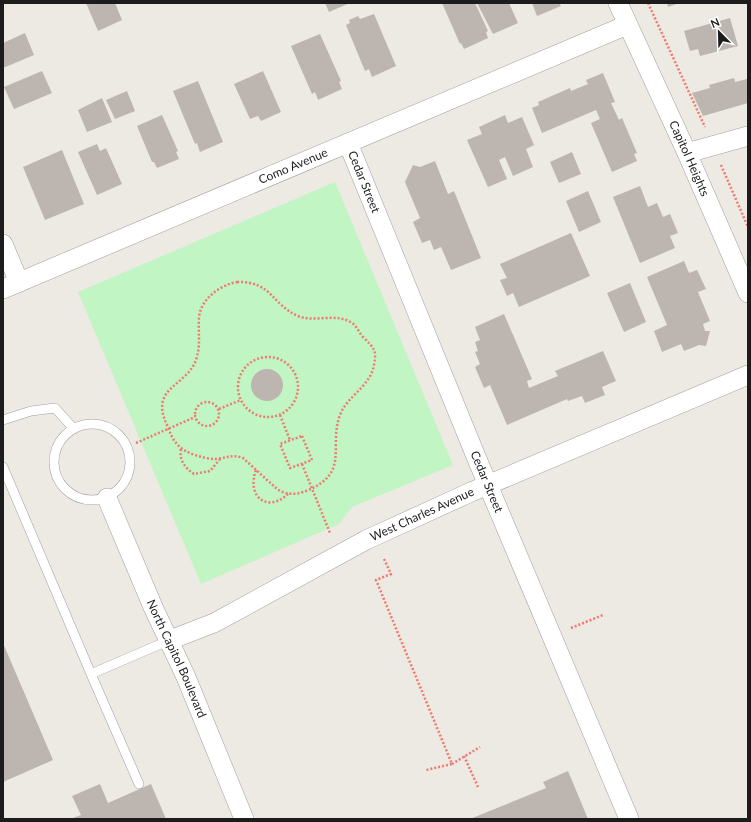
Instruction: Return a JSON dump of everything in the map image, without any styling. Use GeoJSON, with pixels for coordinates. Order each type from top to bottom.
{"type":"FeatureCollection","features":[{"type":"Feature","properties":{"kind":"street","name":"Capitol Heights"},"geometry":{"type":"LineString","coordinates":[[618,3],[687,153],[748,293]]}},
{"type":"Feature","properties":{"kind":"street","name":"Como Avenue"},"geometry":{"type":"LineString","coordinates":[[11,286],[627,25]]}},
{"type":"Feature","properties":{"kind":"street"},"geometry":{"type":"LineString","coordinates":[[687,153],[748,136]]}},
{"type":"Feature","properties":{"kind":"street","name":"Cedar Street"},"geometry":{"type":"LineString","coordinates":[[348,143],[488,485],[629,819]]}},
{"type":"Feature","properties":{"kind":"street"},"geometry":{"type":"LineString","coordinates":[[3,244],[11,286]]}},
{"type":"Feature","properties":{"kind":"street","name":"West Charles Avenue"},"geometry":{"type":"LineString","coordinates":[[170,640],[214,623],[366,540],[488,485],[748,375]]}},
{"type":"Feature","properties":{"kind":"street","name":"North Capitol Boulevard"},"geometry":{"type":"LineString","coordinates":[[107,498],[153,607],[170,640],[244,819]]}},
{"type":"Feature","properties":{"kind":"lane"},"geometry":{"type":"LineString","coordinates":[[3,420],[31,411],[55,408],[74,429]]}},
{"type":"Feature","properties":{"kind":"lane"},"geometry":{"type":"LineString","coordinates":[[86,425],[105,427],[120,437],[127,448],[130,460],[129,472],[123,484],[107,498],[92,500],[79,498],[68,492],[60,483],[55,471],[54,459],[57,447],[64,436],[74,429],[86,425]]}},
{"type":"Feature","properties":{"kind":"lane"},"geometry":{"type":"LineString","coordinates":[[3,467],[139,784]]}},
{"type":"Feature","properties":{"kind":"lane"},"geometry":{"type":"LineString","coordinates":[[91,674],[170,640]]}},
{"type":"Feature","properties":{"kind":"path"},"geometry":{"type":"LineString","coordinates":[[648,3],[714,146],[748,227]]}},
{"type":"Feature","properties":{"kind":"path"},"geometry":{"type":"LineString","coordinates":[[237,282],[252,282],[263,287],[297,315],[348,320],[372,346],[376,358],[373,371],[367,382],[340,415],[337,456],[334,466],[323,483],[313,488],[300,493],[290,494],[277,490],[243,458],[236,455],[221,458],[210,458],[181,449],[172,438],[169,429],[162,410],[165,395],[196,361],[199,348],[199,317],[201,308],[211,296],[224,286],[237,282]]}},
{"type":"Feature","properties":{"kind":"path"},"geometry":{"type":"LineString","coordinates":[[267,357],[280,359],[287,363],[295,373],[299,388],[290,408],[280,415],[267,417],[254,414],[246,408],[241,400],[238,386],[244,368],[260,358],[267,357]]}},
{"type":"Feature","properties":{"kind":"path"},"geometry":{"type":"LineString","coordinates":[[219,409],[241,400]]}},
{"type":"Feature","properties":{"kind":"path"},"geometry":{"type":"LineString","coordinates":[[203,402],[212,402],[219,409],[219,419],[212,426],[202,425],[195,417],[196,410],[203,402]]}},
{"type":"Feature","properties":{"kind":"path"},"geometry":{"type":"LineString","coordinates":[[280,415],[290,441]]}},
{"type":"Feature","properties":{"kind":"path"},"geometry":{"type":"LineString","coordinates":[[136,443],[195,417]]}},
{"type":"Feature","properties":{"kind":"path"},"geometry":{"type":"LineString","coordinates":[[302,436],[312,460],[302,464],[290,468],[280,444],[302,436]]}},
{"type":"Feature","properties":{"kind":"path"},"geometry":{"type":"LineString","coordinates":[[181,449],[180,455],[182,461],[194,474],[210,471],[221,458]]}},
{"type":"Feature","properties":{"kind":"path"},"geometry":{"type":"LineString","coordinates":[[302,464],[330,533]]}},
{"type":"Feature","properties":{"kind":"path"},"geometry":{"type":"LineString","coordinates":[[256,470],[253,484],[254,491],[261,500],[276,503],[282,501],[290,494]]}},
{"type":"Feature","properties":{"kind":"path"},"geometry":{"type":"LineString","coordinates":[[384,559],[391,574],[376,580],[452,764]]}},
{"type":"Feature","properties":{"kind":"path"},"geometry":{"type":"LineString","coordinates":[[571,628],[603,616]]}},
{"type":"Feature","properties":{"kind":"path"},"geometry":{"type":"LineString","coordinates":[[426,770],[452,764],[480,747]]}},
{"type":"Feature","properties":{"kind":"path"},"geometry":{"type":"LineString","coordinates":[[464,756],[478,787]]}},
{"type":"Feature","properties":{"kind":"green space"},"geometry":{"type":"Polygon","coordinates":[[[335,182],[453,465],[352,507],[339,524],[201,584],[78,292],[335,182]]]}},
{"type":"Feature","properties":{"kind":"building"},"geometry":{"type":"Polygon","coordinates":[[[86,3],[115,3],[122,20],[98,31],[86,3]]]}},
{"type":"Feature","properties":{"kind":"building"},"geometry":{"type":"Polygon","coordinates":[[[325,3],[350,3],[329,12],[325,3]]]}},
{"type":"Feature","properties":{"kind":"building"},"geometry":{"type":"Polygon","coordinates":[[[442,3],[475,3],[488,31],[486,32],[488,38],[464,49],[461,43],[460,44],[442,3]]]}},
{"type":"Feature","properties":{"kind":"building"},"geometry":{"type":"Polygon","coordinates":[[[477,3],[509,3],[518,23],[493,34],[477,3]]]}},
{"type":"Feature","properties":{"kind":"building"},"geometry":{"type":"Polygon","coordinates":[[[532,3],[559,3],[561,6],[537,16],[532,3]]]}},
{"type":"Feature","properties":{"kind":"building"},"geometry":{"type":"Polygon","coordinates":[[[667,3],[679,3],[668,7],[667,3]]]}},
{"type":"Feature","properties":{"kind":"building"},"geometry":{"type":"Polygon","coordinates":[[[374,14],[396,66],[372,77],[369,69],[365,71],[346,25],[350,23],[349,20],[358,16],[360,19],[374,14]]]}},
{"type":"Feature","properties":{"kind":"building"},"geometry":{"type":"Polygon","coordinates":[[[730,18],[738,46],[700,56],[698,49],[690,51],[684,31],[730,18]]]}},
{"type":"Feature","properties":{"kind":"building"},"geometry":{"type":"Polygon","coordinates":[[[25,33],[34,55],[3,68],[3,43],[25,33]]]}},
{"type":"Feature","properties":{"kind":"building"},"geometry":{"type":"Polygon","coordinates":[[[320,34],[341,81],[339,82],[342,89],[318,100],[315,92],[312,94],[291,46],[320,34]]]}},
{"type":"Feature","properties":{"kind":"building"},"geometry":{"type":"Polygon","coordinates":[[[42,71],[52,93],[14,109],[4,87],[42,71]]]}},
{"type":"Feature","properties":{"kind":"building"},"geometry":{"type":"Polygon","coordinates":[[[263,71],[281,112],[261,121],[258,116],[250,119],[234,84],[263,71]]]}},
{"type":"Feature","properties":{"kind":"building"},"geometry":{"type":"Polygon","coordinates":[[[603,73],[615,102],[611,103],[619,120],[622,118],[637,153],[634,154],[637,161],[612,172],[591,123],[600,119],[596,110],[542,133],[532,108],[539,105],[538,102],[570,88],[571,91],[588,84],[586,80],[603,73]]]}},
{"type":"Feature","properties":{"kind":"building"},"geometry":{"type":"Polygon","coordinates":[[[734,78],[735,82],[747,79],[748,103],[703,116],[692,93],[710,88],[709,85],[734,78]]]}},
{"type":"Feature","properties":{"kind":"building"},"geometry":{"type":"Polygon","coordinates":[[[198,81],[223,142],[200,152],[197,143],[195,144],[173,91],[198,81]]]}},
{"type":"Feature","properties":{"kind":"building"},"geometry":{"type":"Polygon","coordinates":[[[127,91],[135,111],[115,119],[106,100],[127,91]]]}},
{"type":"Feature","properties":{"kind":"building"},"geometry":{"type":"Polygon","coordinates":[[[102,98],[112,122],[87,132],[78,110],[102,98]]]}},
{"type":"Feature","properties":{"kind":"building"},"geometry":{"type":"Polygon","coordinates":[[[162,115],[178,151],[176,152],[179,159],[157,168],[154,162],[152,162],[137,126],[162,115]]]}},
{"type":"Feature","properties":{"kind":"building"},"geometry":{"type":"Polygon","coordinates":[[[505,115],[508,123],[522,117],[534,145],[526,149],[533,167],[513,176],[505,157],[499,160],[507,179],[488,187],[467,140],[482,134],[479,127],[505,115]]]}},
{"type":"Feature","properties":{"kind":"building"},"geometry":{"type":"Polygon","coordinates":[[[97,144],[100,151],[106,148],[122,184],[97,195],[78,152],[97,144]]]}},
{"type":"Feature","properties":{"kind":"building"},"geometry":{"type":"Polygon","coordinates":[[[62,150],[84,204],[45,220],[23,167],[62,150]]]}},
{"type":"Feature","properties":{"kind":"building"},"geometry":{"type":"Polygon","coordinates":[[[572,152],[581,174],[559,183],[550,162],[572,152]]]}},
{"type":"Feature","properties":{"kind":"building"},"geometry":{"type":"Polygon","coordinates":[[[435,161],[448,194],[454,191],[481,258],[451,270],[441,247],[434,250],[430,240],[422,243],[413,222],[420,218],[405,182],[413,165],[420,167],[435,161]]]}},
{"type":"Feature","properties":{"kind":"building"},"geometry":{"type":"Polygon","coordinates":[[[640,186],[648,207],[657,203],[663,217],[670,214],[678,233],[670,236],[675,248],[640,263],[613,197],[640,186]]]}},
{"type":"Feature","properties":{"kind":"building"},"geometry":{"type":"Polygon","coordinates":[[[588,191],[601,222],[579,232],[566,201],[588,191]]]}},
{"type":"Feature","properties":{"kind":"building"},"geometry":{"type":"Polygon","coordinates":[[[571,233],[590,276],[519,307],[513,293],[507,296],[500,280],[507,278],[500,264],[571,233]]]}},
{"type":"Feature","properties":{"kind":"building"},"geometry":{"type":"Polygon","coordinates":[[[684,261],[689,273],[697,270],[706,289],[698,292],[710,321],[703,324],[705,331],[710,331],[706,346],[699,345],[684,351],[681,344],[662,352],[654,331],[667,325],[647,277],[684,261]]]}},
{"type":"Feature","properties":{"kind":"building"},"geometry":{"type":"Polygon","coordinates":[[[630,283],[646,322],[624,332],[607,293],[630,283]]]}},
{"type":"Feature","properties":{"kind":"building"},"geometry":{"type":"Polygon","coordinates":[[[504,314],[532,379],[527,381],[529,388],[558,376],[555,371],[603,351],[616,381],[602,387],[605,395],[585,403],[582,396],[568,401],[567,399],[507,425],[490,385],[484,388],[475,367],[480,364],[475,352],[478,351],[475,342],[480,340],[475,327],[504,314]]]}},
{"type":"Feature","properties":{"kind":"building"},"geometry":{"type":"Polygon","coordinates":[[[264,369],[270,369],[279,373],[283,385],[279,397],[270,401],[264,401],[255,397],[251,388],[251,382],[255,373],[264,369]]]}},
{"type":"Feature","properties":{"kind":"building"},"geometry":{"type":"Polygon","coordinates":[[[3,643],[53,760],[3,782],[3,643]]]}},
{"type":"Feature","properties":{"kind":"building"},"geometry":{"type":"Polygon","coordinates":[[[568,771],[588,819],[470,819],[546,788],[543,782],[568,771]]]}},
{"type":"Feature","properties":{"kind":"building"},"geometry":{"type":"Polygon","coordinates":[[[100,784],[108,803],[151,784],[166,819],[70,819],[81,815],[72,796],[100,784]]]}}]}
